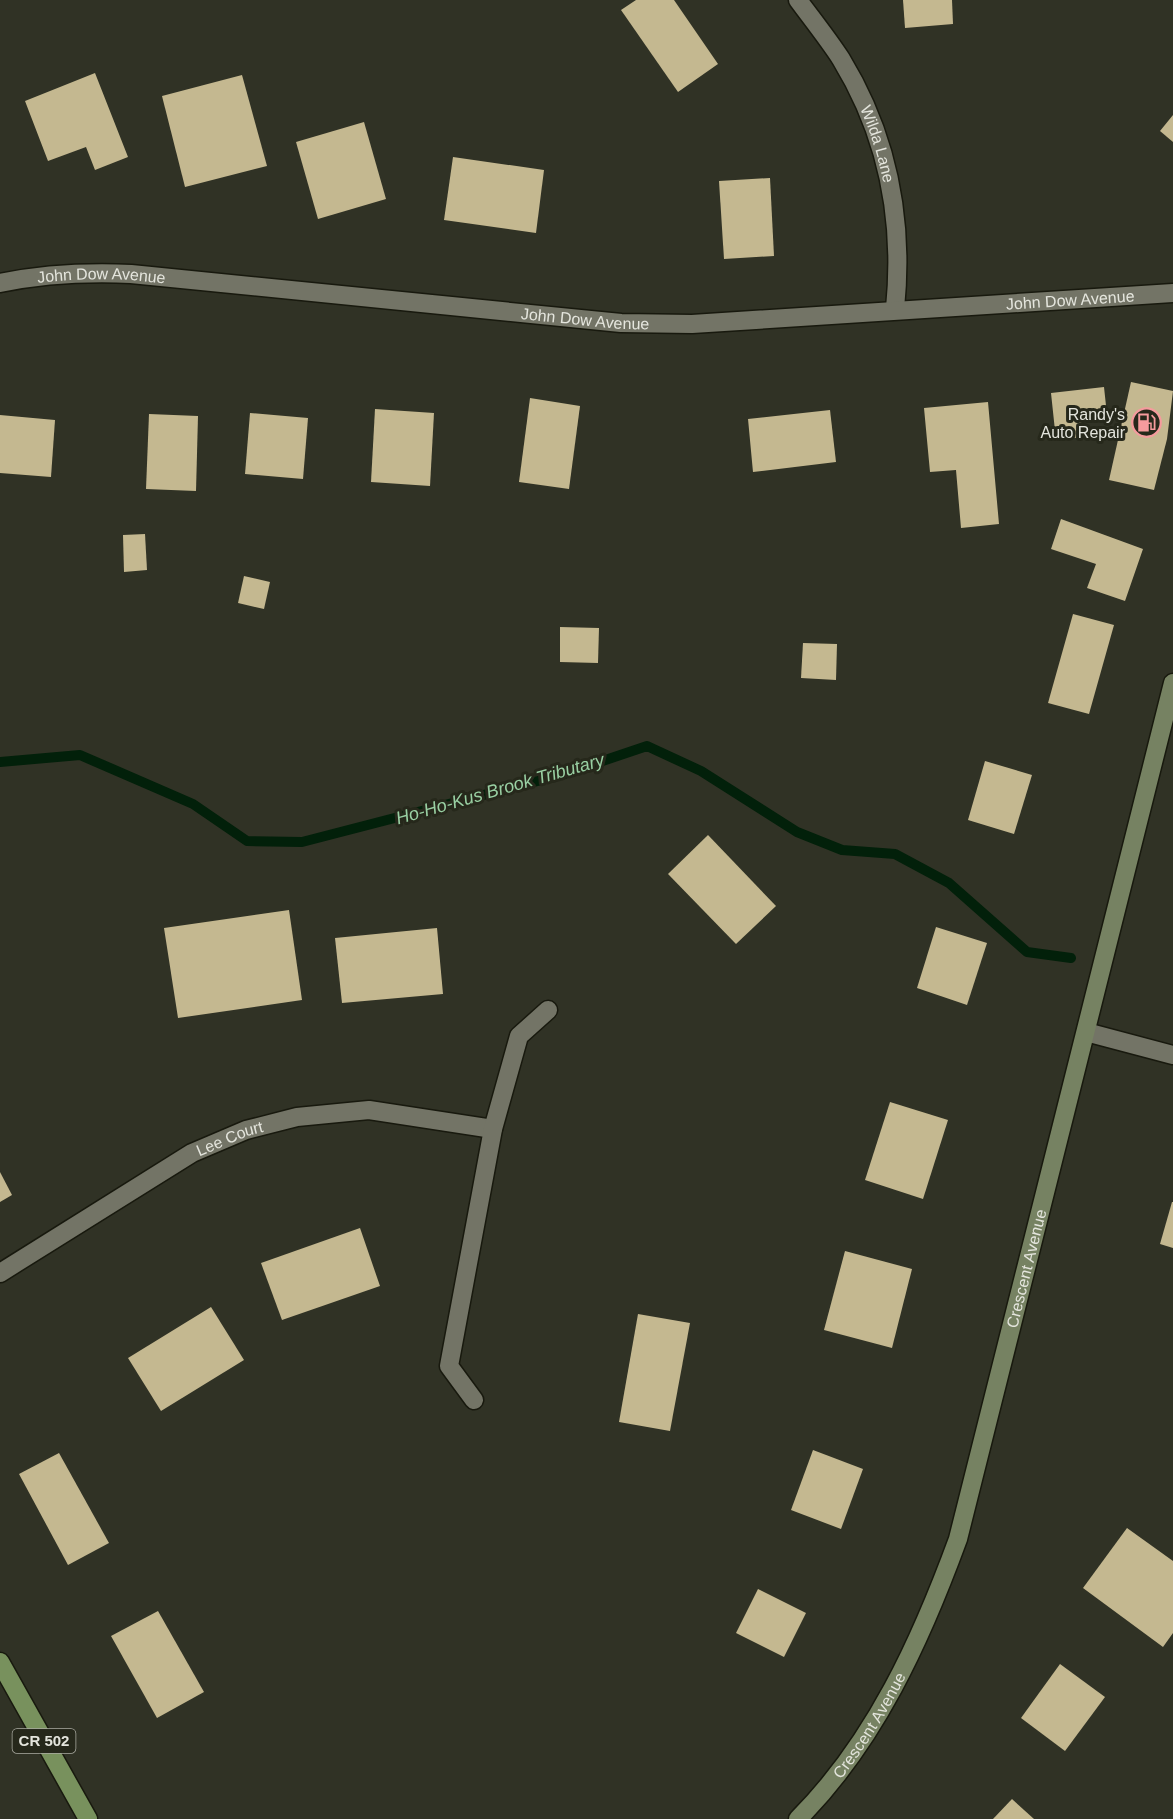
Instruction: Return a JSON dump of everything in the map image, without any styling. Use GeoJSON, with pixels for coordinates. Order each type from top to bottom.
{"type":"FeatureCollection","features":[{"type":"Feature","properties":{"kind":"main road","name":"Crescent Avenue"},"geometry":{"type":"LineString","coordinates":[[798,1819],[850,1756],[892,1692],[932,1612],[958,1539],[1173,683]]}},
{"type":"Feature","properties":{"kind":"main road","name":"CR 502"},"geometry":{"type":"LineString","coordinates":[[0,1662],[88,1819]]}},
{"type":"Feature","properties":{"kind":"street","name":"Wilda Lane"},"geometry":{"type":"LineString","coordinates":[[798,0],[840,58],[865,103],[885,158],[896,216],[899,274],[896,309]]}},
{"type":"Feature","properties":{"kind":"street","name":"John Dow Avenue"},"geometry":{"type":"LineString","coordinates":[[0,283],[58,274],[91,272],[131,274],[621,323],[693,324],[896,309],[1173,293]]}},
{"type":"Feature","properties":{"kind":"street"},"geometry":{"type":"LineString","coordinates":[[474,1400],[449,1366],[493,1129],[519,1036],[548,1010]]}},
{"type":"Feature","properties":{"kind":"street"},"geometry":{"type":"LineString","coordinates":[[1086,1032],[1173,1055]]}},
{"type":"Feature","properties":{"kind":"street","name":"Lee Court"},"geometry":{"type":"LineString","coordinates":[[0,1273],[192,1153],[246,1130],[297,1117],[369,1110],[493,1129]]}},
{"type":"Feature","properties":{"kind":"building"},"geometry":{"type":"Polygon","coordinates":[[[636,0],[674,0],[718,64],[678,92],[621,10],[636,0]]]}},
{"type":"Feature","properties":{"kind":"building"},"geometry":{"type":"Polygon","coordinates":[[[903,0],[952,0],[953,24],[905,28],[903,0]]]}},
{"type":"Feature","properties":{"kind":"building"},"geometry":{"type":"Polygon","coordinates":[[[95,73],[128,157],[95,170],[86,147],[48,161],[25,101],[95,73]]]}},
{"type":"Feature","properties":{"kind":"building"},"geometry":{"type":"Polygon","coordinates":[[[242,75],[267,166],[185,187],[162,96],[242,75]]]}},
{"type":"Feature","properties":{"kind":"building"},"geometry":{"type":"Polygon","coordinates":[[[1173,115],[1173,142],[1160,131],[1173,115]]]}},
{"type":"Feature","properties":{"kind":"building"},"geometry":{"type":"Polygon","coordinates":[[[364,122],[386,199],[318,219],[296,142],[364,122]]]}},
{"type":"Feature","properties":{"kind":"building"},"geometry":{"type":"Polygon","coordinates":[[[453,157],[544,170],[536,233],[444,220],[453,157]]]}},
{"type":"Feature","properties":{"kind":"building"},"geometry":{"type":"Polygon","coordinates":[[[770,178],[774,256],[724,259],[719,181],[770,178]]]}},
{"type":"Feature","properties":{"kind":"building","name":"Randy's Auto Repair"},"geometry":{"type":"Polygon","coordinates":[[[1131,382],[1173,391],[1167,439],[1154,490],[1109,480],[1131,382]]]}},
{"type":"Feature","properties":{"kind":"building"},"geometry":{"type":"Polygon","coordinates":[[[1104,387],[1107,415],[1081,418],[1083,437],[1056,440],[1051,393],[1104,387]]]}},
{"type":"Feature","properties":{"kind":"building"},"geometry":{"type":"Polygon","coordinates":[[[530,398],[580,406],[569,489],[519,482],[530,398]]]}},
{"type":"Feature","properties":{"kind":"building"},"geometry":{"type":"Polygon","coordinates":[[[988,402],[999,524],[961,528],[956,470],[930,472],[924,408],[988,402]]]}},
{"type":"Feature","properties":{"kind":"building"},"geometry":{"type":"Polygon","coordinates":[[[375,409],[434,413],[430,486],[371,482],[375,409]]]}},
{"type":"Feature","properties":{"kind":"building"},"geometry":{"type":"Polygon","coordinates":[[[830,410],[836,462],[753,472],[748,419],[830,410]]]}},
{"type":"Feature","properties":{"kind":"building"},"geometry":{"type":"Polygon","coordinates":[[[250,413],[308,418],[303,479],[245,474],[250,413]]]}},
{"type":"Feature","properties":{"kind":"building"},"geometry":{"type":"Polygon","coordinates":[[[149,414],[198,416],[196,491],[146,489],[149,414]]]}},
{"type":"Feature","properties":{"kind":"building"},"geometry":{"type":"Polygon","coordinates":[[[0,415],[55,420],[51,477],[0,473],[0,415]]]}},
{"type":"Feature","properties":{"kind":"building"},"geometry":{"type":"Polygon","coordinates":[[[1061,519],[1143,549],[1125,601],[1087,588],[1096,564],[1051,549],[1061,519]]]}},
{"type":"Feature","properties":{"kind":"building"},"geometry":{"type":"Polygon","coordinates":[[[145,534],[147,570],[124,572],[123,535],[145,534]]]}},
{"type":"Feature","properties":{"kind":"building"},"geometry":{"type":"Polygon","coordinates":[[[244,576],[270,582],[264,609],[238,603],[244,576]]]}},
{"type":"Feature","properties":{"kind":"building"},"geometry":{"type":"Polygon","coordinates":[[[1073,614],[1114,625],[1089,714],[1048,703],[1073,614]]]}},
{"type":"Feature","properties":{"kind":"building"},"geometry":{"type":"Polygon","coordinates":[[[560,627],[599,628],[598,663],[560,662],[560,627]]]}},
{"type":"Feature","properties":{"kind":"building"},"geometry":{"type":"Polygon","coordinates":[[[803,643],[837,644],[836,680],[801,678],[803,643]]]}},
{"type":"Feature","properties":{"kind":"building"},"geometry":{"type":"Polygon","coordinates":[[[985,761],[1032,775],[1014,834],[968,820],[985,761]]]}},
{"type":"Feature","properties":{"kind":"building"},"geometry":{"type":"Polygon","coordinates":[[[708,835],[776,906],[736,944],[668,874],[708,835]]]}},
{"type":"Feature","properties":{"kind":"building"},"geometry":{"type":"Polygon","coordinates":[[[289,910],[302,1000],[178,1018],[164,928],[289,910]]]}},
{"type":"Feature","properties":{"kind":"building"},"geometry":{"type":"Polygon","coordinates":[[[936,927],[987,943],[967,1005],[917,988],[936,927]]]}},
{"type":"Feature","properties":{"kind":"building"},"geometry":{"type":"Polygon","coordinates":[[[437,928],[443,994],[342,1003],[335,938],[437,928]]]}},
{"type":"Feature","properties":{"kind":"building"},"geometry":{"type":"Polygon","coordinates":[[[890,1102],[948,1120],[923,1199],[865,1180],[890,1102]]]}},
{"type":"Feature","properties":{"kind":"building"},"geometry":{"type":"Polygon","coordinates":[[[0,1172],[12,1195],[0,1202],[0,1172]]]}},
{"type":"Feature","properties":{"kind":"building"},"geometry":{"type":"Polygon","coordinates":[[[1173,1202],[1173,1248],[1160,1244],[1173,1202]]]}},
{"type":"Feature","properties":{"kind":"building"},"geometry":{"type":"Polygon","coordinates":[[[360,1228],[380,1286],[282,1320],[261,1263],[360,1228]]]}},
{"type":"Feature","properties":{"kind":"building"},"geometry":{"type":"Polygon","coordinates":[[[845,1251],[912,1269],[892,1348],[824,1330],[845,1251]]]}},
{"type":"Feature","properties":{"kind":"building"},"geometry":{"type":"Polygon","coordinates":[[[211,1307],[244,1360],[161,1411],[128,1358],[211,1307]]]}},
{"type":"Feature","properties":{"kind":"building"},"geometry":{"type":"Polygon","coordinates":[[[638,1314],[690,1323],[670,1431],[619,1422],[638,1314]]]}},
{"type":"Feature","properties":{"kind":"building"},"geometry":{"type":"Polygon","coordinates":[[[813,1450],[863,1469],[841,1529],[791,1510],[813,1450]]]}},
{"type":"Feature","properties":{"kind":"building"},"geometry":{"type":"Polygon","coordinates":[[[59,1453],[109,1543],[68,1565],[19,1474],[59,1453]]]}},
{"type":"Feature","properties":{"kind":"building"},"geometry":{"type":"Polygon","coordinates":[[[1127,1528],[1173,1561],[1173,1633],[1163,1647],[1083,1588],[1127,1528]]]}},
{"type":"Feature","properties":{"kind":"building"},"geometry":{"type":"Polygon","coordinates":[[[758,1589],[806,1613],[784,1657],[736,1633],[758,1589]]]}},
{"type":"Feature","properties":{"kind":"building"},"geometry":{"type":"Polygon","coordinates":[[[158,1611],[204,1692],[157,1718],[111,1636],[158,1611]]]}},
{"type":"Feature","properties":{"kind":"building"},"geometry":{"type":"Polygon","coordinates":[[[1060,1664],[1105,1697],[1065,1751],[1021,1718],[1060,1664]]]}},
{"type":"Feature","properties":{"kind":"building"},"geometry":{"type":"Polygon","coordinates":[[[1012,1799],[1034,1819],[993,1819],[1012,1799]]]}},
{"type":"Feature","properties":{"kind":"waterway","name":"Ho-Ho-Kus Brook Tributary"},"geometry":{"type":"LineString","coordinates":[[0,762],[80,755],[193,804],[247,841],[302,842],[561,775],[647,746],[701,771],[797,832],[842,850],[895,854],[949,883],[1027,952],[1071,958]]}},
{"type":"Feature","properties":{"kind":"place","name":"Randy's Auto Repair"},"geometry":{"type":"Point","coordinates":[1146,423]}}]}
